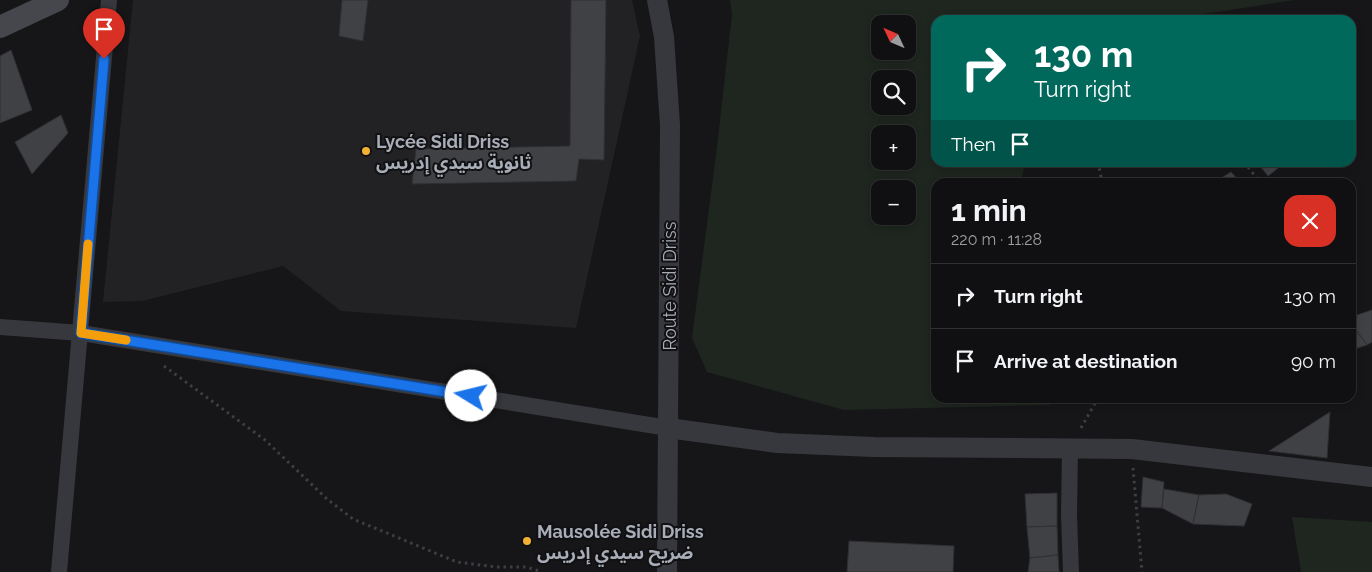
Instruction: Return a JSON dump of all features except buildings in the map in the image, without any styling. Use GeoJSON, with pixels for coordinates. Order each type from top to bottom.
{"type":"FeatureCollection","features":[{"type":"Feature","properties":{"kind":"main road"},"geometry":{"type":"LineString","coordinates":[[0,27],[58,0]]}},
{"type":"Feature","properties":{"kind":"street"},"geometry":{"type":"LineString","coordinates":[[59,572],[109,0]]}},
{"type":"Feature","properties":{"kind":"street","name":"Route Sidi Driss"},"geometry":{"type":"LineString","coordinates":[[657,0],[664,37],[670,126],[667,572]]}},
{"type":"Feature","properties":{"kind":"street"},"geometry":{"type":"LineString","coordinates":[[0,326],[81,333],[668,428],[777,443],[942,449],[1132,449],[1372,477]]}},
{"type":"Feature","properties":{"kind":"street"},"geometry":{"type":"LineString","coordinates":[[1070,448],[1072,572]]}},
{"type":"Feature","properties":{"kind":"path"},"geometry":{"type":"LineString","coordinates":[[1248,167],[1257,178]]}},
{"type":"Feature","properties":{"kind":"path"},"geometry":{"type":"LineString","coordinates":[[137,342],[165,366],[265,440],[327,499],[353,519],[457,562],[496,567],[526,568],[542,572]]}},
{"type":"Feature","properties":{"kind":"path"},"geometry":{"type":"LineString","coordinates":[[1070,448],[1095,403]]}},
{"type":"Feature","properties":{"kind":"path"},"geometry":{"type":"LineString","coordinates":[[1132,449],[1142,572]]}},
{"type":"Feature","properties":{"kind":"path"},"geometry":{"type":"LineString","coordinates":[[496,567],[498,572]]}},
{"type":"Feature","properties":{"kind":"shaded area","name":"Lycée Sidi Driss ثانوية سيدي إدريس"},"geometry":{"type":"Polygon","coordinates":[[[133,0],[632,0],[640,36],[576,328],[341,311],[283,266],[142,301],[103,302],[133,0]]]}},
{"type":"Feature","properties":{"kind":"shaded area"},"geometry":{"type":"Polygon","coordinates":[[[730,0],[1295,0],[1198,15],[931,15],[931,167],[1024,167],[1022,178],[931,178],[931,403],[1050,403],[1050,405],[844,410],[707,372],[692,338],[732,14],[730,0]]]}},
{"type":"Feature","properties":{"kind":"shaded area"},"geometry":{"type":"Polygon","coordinates":[[[1292,517],[1372,522],[1372,572],[1301,572],[1292,517]]]}},
{"type":"Feature","properties":{"kind":"slow traffic"},"geometry":{"type":"LineString","coordinates":[[88,244],[81,333],[126,340]]}},
{"type":"Feature","properties":{"kind":"place","name":"Lycée Sidi Driss ثانوية سيدي إدريس"},"geometry":{"type":"Point","coordinates":[366,151]}},
{"type":"Feature","properties":{"kind":"place","name":"Mausolée Sidi Driss ضريح سيدي إدريس"},"geometry":{"type":"Point","coordinates":[527,541]}},
{"type":"Feature","properties":{"kind":"route"},"geometry":{"type":"LineString","coordinates":[[104,59],[81,333],[471,396]]}}]}
